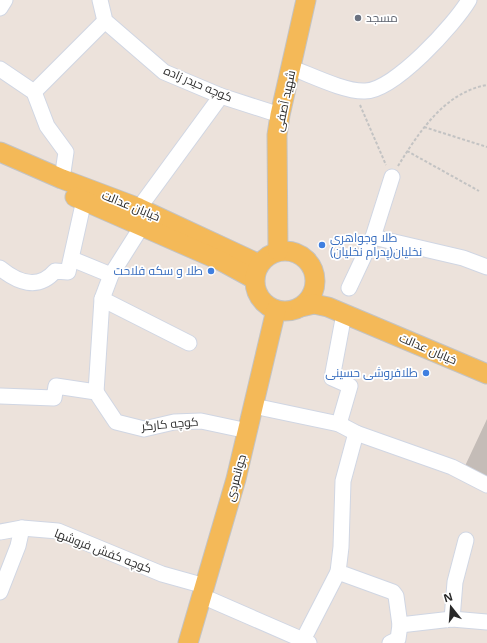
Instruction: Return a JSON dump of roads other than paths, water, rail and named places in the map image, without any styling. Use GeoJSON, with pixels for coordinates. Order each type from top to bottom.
{"type":"FeatureCollection","features":[{"type":"Feature","properties":{"kind":"main road","name":"شهید آصفی"},"geometry":{"type":"LineString","coordinates":[[278,251],[277,135],[280,115],[292,68],[306,0]]}},
{"type":"Feature","properties":{"kind":"main road","name":"خیابان عدالت"},"geometry":{"type":"LineString","coordinates":[[0,152],[62,179],[139,208],[257,272]]}},
{"type":"Feature","properties":{"kind":"main road","name":"خیابان عدالت"},"geometry":{"type":"LineString","coordinates":[[0,164],[221,261],[257,272]]}},
{"type":"Feature","properties":{"kind":"main road"},"geometry":{"type":"LineString","coordinates":[[288,250],[305,258],[315,273],[316,283],[314,292],[308,301],[301,307],[293,310],[276,310],[267,306],[255,289],[257,272],[271,254],[278,251],[288,250]]}},
{"type":"Feature","properties":{"kind":"main road","name":"خیابان عدالت"},"geometry":{"type":"LineString","coordinates":[[316,283],[321,290],[331,296],[487,360]]}},
{"type":"Feature","properties":{"kind":"main road","name":"خیابان عدالت"},"geometry":{"type":"LineString","coordinates":[[301,307],[314,304],[328,307],[487,374]]}},
{"type":"Feature","properties":{"kind":"main road","name":"جوانمردی"},"geometry":{"type":"LineString","coordinates":[[188,643],[204,591],[248,430],[276,310]]}},
{"type":"Feature","properties":{"kind":"street"},"geometry":{"type":"LineString","coordinates":[[0,8],[5,0]]}},
{"type":"Feature","properties":{"kind":"street"},"geometry":{"type":"LineString","coordinates":[[34,92],[105,21],[100,0]]}},
{"type":"Feature","properties":{"kind":"street"},"geometry":{"type":"LineString","coordinates":[[292,68],[354,90],[366,91],[381,87],[418,59],[461,13],[469,0]]}},
{"type":"Feature","properties":{"kind":"street","name":"کوچه حیدر زاده"},"geometry":{"type":"LineString","coordinates":[[105,21],[164,72],[221,96],[280,115]]}},
{"type":"Feature","properties":{"kind":"street"},"geometry":{"type":"LineString","coordinates":[[0,68],[34,92],[46,126],[66,152],[62,179]]}},
{"type":"Feature","properties":{"kind":"street"},"geometry":{"type":"LineString","coordinates":[[139,208],[221,96]]}},
{"type":"Feature","properties":{"kind":"street"},"geometry":{"type":"LineString","coordinates":[[349,288],[373,237],[392,177]]}},
{"type":"Feature","properties":{"kind":"street"},"geometry":{"type":"LineString","coordinates":[[0,268],[16,280],[40,282],[47,280],[55,272],[68,272],[84,200]]}},
{"type":"Feature","properties":{"kind":"street"},"geometry":{"type":"LineString","coordinates":[[0,396],[54,398],[56,386],[96,392],[102,299],[111,275],[142,226]]}},
{"type":"Feature","properties":{"kind":"street"},"geometry":{"type":"LineString","coordinates":[[373,237],[463,258],[487,267]]}},
{"type":"Feature","properties":{"kind":"street"},"geometry":{"type":"LineString","coordinates":[[72,259],[111,275]]}},
{"type":"Feature","properties":{"kind":"street"},"geometry":{"type":"LineString","coordinates":[[102,299],[189,343]]}},
{"type":"Feature","properties":{"kind":"street"},"geometry":{"type":"LineString","coordinates":[[339,424],[350,386],[332,378],[344,314]]}},
{"type":"Feature","properties":{"kind":"street","name":"کوچه کارگر"},"geometry":{"type":"LineString","coordinates":[[96,392],[116,422],[144,429],[174,422],[201,421],[248,430]]}},
{"type":"Feature","properties":{"kind":"street"},"geometry":{"type":"LineString","coordinates":[[254,406],[339,424],[356,433],[452,467],[487,485]]}},
{"type":"Feature","properties":{"kind":"street"},"geometry":{"type":"LineString","coordinates":[[305,642],[338,572],[341,547],[343,481],[356,433]]}},
{"type":"Feature","properties":{"kind":"street"},"geometry":{"type":"LineString","coordinates":[[0,592],[18,546],[22,528]]}},
{"type":"Feature","properties":{"kind":"street","name":"کوچه کفش فروشها"},"geometry":{"type":"LineString","coordinates":[[0,532],[22,528],[58,532],[204,591],[305,642]]}},
{"type":"Feature","properties":{"kind":"street"},"geometry":{"type":"LineString","coordinates":[[452,619],[456,582],[466,540]]}},
{"type":"Feature","properties":{"kind":"street"},"geometry":{"type":"LineString","coordinates":[[338,572],[393,592],[396,596],[399,637],[452,619],[487,622]]}},
{"type":"Feature","properties":{"kind":"place","name":"مسجد"},"geometry":{"type":"Point","coordinates":[358,18]}},
{"type":"Feature","properties":{"kind":"place","name":"طلا وجواهری نخلیان(پدرام نخلیان)"},"geometry":{"type":"Point","coordinates":[322,245]}},
{"type":"Feature","properties":{"kind":"place","name":"طلا و سکه فلاحت"},"geometry":{"type":"Point","coordinates":[211,271]}},
{"type":"Feature","properties":{"kind":"place","name":"طلافروشی حسینی"},"geometry":{"type":"Point","coordinates":[426,373]}}]}
